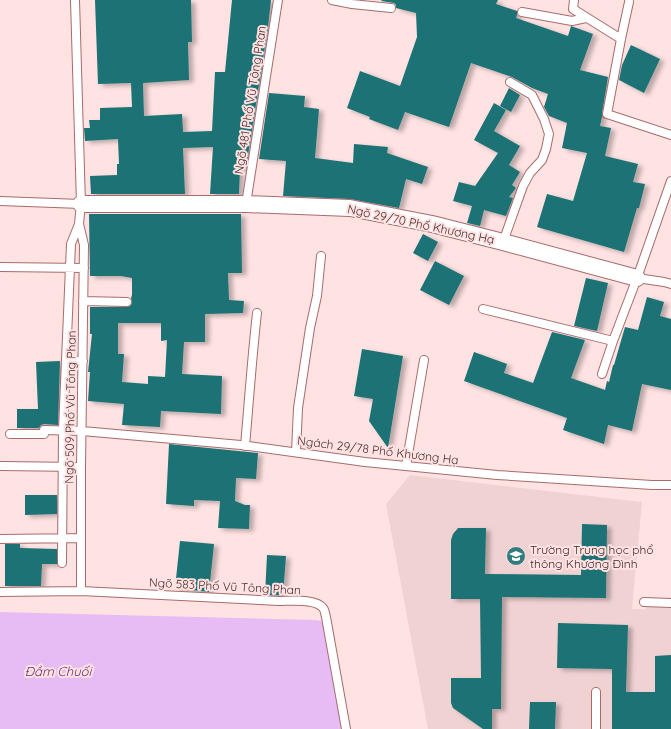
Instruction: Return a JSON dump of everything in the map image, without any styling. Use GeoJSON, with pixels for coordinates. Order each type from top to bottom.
{"type":"FeatureCollection","features":[{"type":"Feature","properties":{"kind":"street","name":"Ngõ 29/70 Phố Khương Hạ"},"geometry":{"type":"LineString","coordinates":[[81,204],[246,204],[350,208],[432,224],[637,278]]}},
{"type":"Feature","properties":{"kind":"lane","name":"Ngõ 509 Phố Vũ Tông Phan"},"geometry":{"type":"LineString","coordinates":[[62,563],[63,430],[71,244],[79,224],[81,204],[75,0]]}},
{"type":"Feature","properties":{"kind":"lane","name":"Ngõ 481 Phố Vũ Tông Phan"},"geometry":{"type":"LineString","coordinates":[[246,204],[278,0]]}},
{"type":"Feature","properties":{"kind":"lane"},"geometry":{"type":"LineString","coordinates":[[332,0],[352,4],[391,8]]}},
{"type":"Feature","properties":{"kind":"lane"},"geometry":{"type":"LineString","coordinates":[[574,0],[572,9],[621,39]]}},
{"type":"Feature","properties":{"kind":"lane"},"geometry":{"type":"LineString","coordinates":[[629,2],[607,114],[671,136]]}},
{"type":"Feature","properties":{"kind":"lane"},"geometry":{"type":"LineString","coordinates":[[522,12],[572,21],[586,18]]}},
{"type":"Feature","properties":{"kind":"lane"},"geometry":{"type":"LineString","coordinates":[[503,242],[523,186],[530,173],[542,160],[549,134],[544,119],[532,95],[510,82]]}},
{"type":"Feature","properties":{"kind":"lane"},"geometry":{"type":"LineString","coordinates":[[602,374],[612,341],[637,278],[671,181]]}},
{"type":"Feature","properties":{"kind":"lane"},"geometry":{"type":"LineString","coordinates":[[0,201],[81,204]]}},
{"type":"Feature","properties":{"kind":"lane","name":"Ngõ 509 Phố Vũ Tông Phan"},"geometry":{"type":"LineString","coordinates":[[79,224],[84,245],[81,591]]}},
{"type":"Feature","properties":{"kind":"lane"},"geometry":{"type":"LineString","coordinates":[[296,452],[298,408],[310,328],[317,296],[321,256]]}},
{"type":"Feature","properties":{"kind":"lane"},"geometry":{"type":"LineString","coordinates":[[0,267],[84,268]]}},
{"type":"Feature","properties":{"kind":"lane"},"geometry":{"type":"LineString","coordinates":[[637,278],[671,284]]}},
{"type":"Feature","properties":{"kind":"lane"},"geometry":{"type":"LineString","coordinates":[[83,301],[127,302]]}},
{"type":"Feature","properties":{"kind":"lane"},"geometry":{"type":"LineString","coordinates":[[483,309],[612,341]]}},
{"type":"Feature","properties":{"kind":"lane"},"geometry":{"type":"LineString","coordinates":[[68,313],[83,313]]}},
{"type":"Feature","properties":{"kind":"lane"},"geometry":{"type":"LineString","coordinates":[[245,446],[252,351],[257,313]]}},
{"type":"Feature","properties":{"kind":"lane"},"geometry":{"type":"LineString","coordinates":[[406,466],[424,360]]}},
{"type":"Feature","properties":{"kind":"lane"},"geometry":{"type":"LineString","coordinates":[[66,361],[83,361]]}},
{"type":"Feature","properties":{"kind":"lane","name":"Ngách 29/78 Phố Khương Hạ"},"geometry":{"type":"LineString","coordinates":[[10,434],[44,434],[44,430],[82,430],[245,446],[365,462],[497,475],[671,485]]}},
{"type":"Feature","properties":{"kind":"lane"},"geometry":{"type":"LineString","coordinates":[[0,466],[63,468],[81,467]]}},
{"type":"Feature","properties":{"kind":"lane"},"geometry":{"type":"LineString","coordinates":[[0,539],[81,538]]}},
{"type":"Feature","properties":{"kind":"lane","name":"Ngõ 583 Phố Vũ Tông Phan"},"geometry":{"type":"LineString","coordinates":[[0,592],[81,591],[300,601],[318,604],[322,606],[326,617],[346,729]]}},
{"type":"Feature","properties":{"kind":"lane"},"geometry":{"type":"LineString","coordinates":[[644,602],[671,603]]}},
{"type":"Feature","properties":{"kind":"lane"},"geometry":{"type":"LineString","coordinates":[[596,692],[596,729]]}},
{"type":"Feature","properties":{"kind":"shaded area","name":"Trường Trung học phổ thông Khương Đình"},"geometry":{"type":"Polygon","coordinates":[[[410,475],[642,502],[632,609],[646,609],[646,603],[671,603],[671,729],[428,729],[386,504],[410,475]]]}},
{"type":"Feature","properties":{"kind":"water","name":"Đầm Chuối"},"geometry":{"type":"Polygon","coordinates":[[[0,612],[321,621],[324,625],[342,729],[0,729],[0,612]]]}},
{"type":"Feature","properties":{"kind":"building"},"geometry":{"type":"Polygon","coordinates":[[[95,0],[191,0],[192,42],[188,42],[189,80],[143,83],[144,116],[182,114],[183,132],[212,131],[215,72],[225,72],[232,0],[271,0],[246,168],[240,168],[239,194],[210,194],[213,147],[183,148],[185,194],[91,194],[90,176],[117,175],[117,164],[119,164],[118,139],[85,141],[84,128],[90,128],[89,120],[100,120],[100,108],[132,107],[131,83],[98,84],[95,0]]]}},
{"type":"Feature","properties":{"kind":"building"},"geometry":{"type":"Polygon","coordinates":[[[498,0],[496,4],[517,11],[516,18],[568,36],[571,26],[593,34],[580,70],[608,77],[600,126],[611,128],[605,156],[638,164],[633,182],[645,184],[639,208],[637,208],[624,252],[537,227],[547,194],[573,201],[587,153],[562,148],[567,123],[549,116],[544,107],[548,94],[532,88],[512,77],[471,63],[449,127],[405,112],[398,130],[369,119],[370,117],[347,108],[360,71],[400,86],[417,37],[416,13],[396,8],[394,3],[381,1],[498,0]]]}},
{"type":"Feature","properties":{"kind":"building"},"geometry":{"type":"Polygon","coordinates":[[[631,45],[660,59],[644,93],[619,80],[622,65],[631,45]]]}},
{"type":"Feature","properties":{"kind":"building"},"geometry":{"type":"Polygon","coordinates":[[[509,88],[520,95],[511,112],[500,106],[509,88]]]}},
{"type":"Feature","properties":{"kind":"building"},"geometry":{"type":"Polygon","coordinates":[[[269,93],[305,96],[304,107],[319,109],[315,158],[353,163],[354,144],[388,147],[387,153],[428,167],[422,184],[406,179],[399,208],[350,199],[283,196],[286,161],[259,159],[269,93]]]}},
{"type":"Feature","properties":{"kind":"building"},"geometry":{"type":"Polygon","coordinates":[[[494,103],[506,110],[494,131],[520,146],[509,165],[520,172],[512,185],[516,188],[509,197],[513,198],[506,216],[484,210],[480,226],[467,223],[472,206],[453,201],[459,182],[475,186],[498,153],[474,140],[494,103]]]}},
{"type":"Feature","properties":{"kind":"building"},"geometry":{"type":"Polygon","coordinates":[[[89,214],[241,214],[242,273],[228,273],[229,300],[244,301],[243,313],[205,314],[205,342],[184,342],[182,374],[222,376],[221,414],[161,411],[160,427],[122,425],[124,404],[88,401],[90,372],[88,372],[92,334],[90,334],[90,307],[127,307],[131,305],[132,302],[132,278],[121,276],[90,276],[89,214]],[[118,323],[118,354],[124,354],[122,382],[148,384],[148,376],[165,377],[167,340],[161,341],[161,323],[118,323]]]}},
{"type":"Feature","properties":{"kind":"building"},"geometry":{"type":"Polygon","coordinates":[[[423,234],[438,242],[428,261],[413,253],[423,234]]]}},
{"type":"Feature","properties":{"kind":"building"},"geometry":{"type":"Polygon","coordinates":[[[435,261],[464,276],[449,305],[420,290],[435,261]]]}},
{"type":"Feature","properties":{"kind":"building"},"geometry":{"type":"Polygon","coordinates":[[[586,278],[608,283],[597,331],[574,326],[586,278]]]}},
{"type":"Feature","properties":{"kind":"building"},"geometry":{"type":"Polygon","coordinates":[[[647,297],[664,302],[660,316],[671,319],[671,390],[642,384],[632,431],[608,425],[604,444],[563,430],[567,418],[464,381],[474,352],[507,364],[504,373],[533,383],[552,332],[585,340],[571,378],[605,390],[607,381],[609,382],[625,327],[638,330],[647,297]]]}},
{"type":"Feature","properties":{"kind":"building"},"geometry":{"type":"Polygon","coordinates":[[[362,349],[403,356],[388,448],[369,421],[373,399],[354,396],[362,349]]]}},
{"type":"Feature","properties":{"kind":"building"},"geometry":{"type":"Polygon","coordinates":[[[60,361],[58,425],[44,424],[39,428],[17,428],[17,409],[38,409],[36,362],[60,361]]]}},
{"type":"Feature","properties":{"kind":"building"},"geometry":{"type":"Polygon","coordinates":[[[169,444],[258,453],[256,479],[236,478],[235,501],[245,505],[250,505],[249,529],[218,528],[220,501],[194,500],[194,506],[166,504],[169,444]]]}},
{"type":"Feature","properties":{"kind":"building"},"geometry":{"type":"Polygon","coordinates":[[[25,495],[57,495],[57,514],[25,515],[25,495]]]}},
{"type":"Feature","properties":{"kind":"building"},"geometry":{"type":"Polygon","coordinates":[[[582,524],[607,525],[606,598],[502,597],[501,709],[492,709],[492,729],[483,729],[453,708],[451,703],[451,678],[481,678],[480,599],[451,599],[451,540],[453,534],[458,528],[486,528],[485,574],[581,575],[582,524]]]}},
{"type":"Feature","properties":{"kind":"building"},"geometry":{"type":"Polygon","coordinates":[[[180,541],[214,544],[209,592],[175,588],[180,541]]]}},
{"type":"Feature","properties":{"kind":"building"},"geometry":{"type":"Polygon","coordinates":[[[5,544],[20,544],[20,548],[57,549],[57,564],[42,564],[41,586],[5,586],[5,544]]]}},
{"type":"Feature","properties":{"kind":"building"},"geometry":{"type":"Polygon","coordinates":[[[267,555],[286,556],[283,595],[265,595],[267,555]]]}},
{"type":"Feature","properties":{"kind":"building"},"geometry":{"type":"Polygon","coordinates":[[[558,623],[628,625],[626,692],[655,692],[655,656],[671,655],[671,729],[612,729],[612,669],[557,668],[558,623]]]}},
{"type":"Feature","properties":{"kind":"building"},"geometry":{"type":"Polygon","coordinates":[[[530,702],[556,702],[555,729],[529,729],[530,702]]]}},
{"type":"Feature","properties":{"kind":"place","name":"Trường Trung học phổ thông Khương Đình"},"geometry":{"type":"Point","coordinates":[516,556]}}]}
